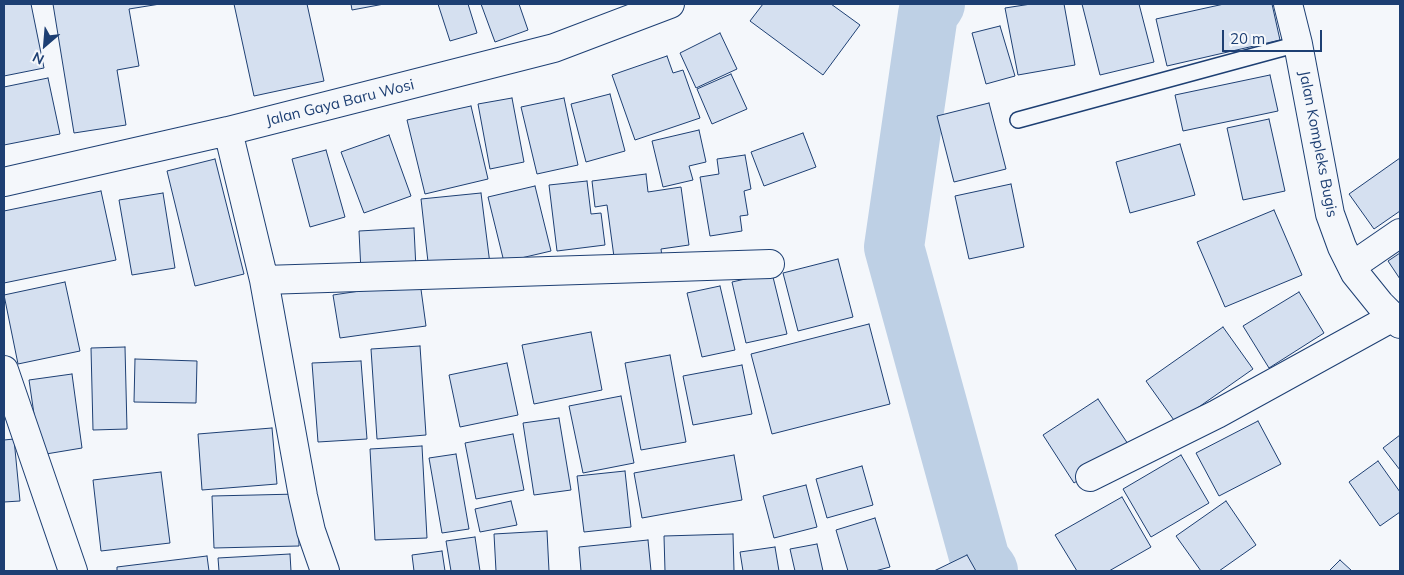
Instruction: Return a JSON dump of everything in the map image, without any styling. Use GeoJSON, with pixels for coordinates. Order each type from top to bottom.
{"type":"FeatureCollection","features":[{"type":"Feature","properties":{"kind":"street","name":"Jalan Gaya Baru Wosi"},"geometry":{"type":"LineString","coordinates":[[4,182],[228,131],[554,48],[670,4]]}},
{"type":"Feature","properties":{"kind":"street","name":"Jalan Kompleks Bugis"},"geometry":{"type":"LineString","coordinates":[[1288,4],[1298,44],[1330,214],[1342,247],[1352,266],[1362,281],[1397,321]]}},
{"type":"Feature","properties":{"kind":"street"},"geometry":{"type":"LineString","coordinates":[[228,131],[264,280],[303,496],[311,532],[325,571]]}},
{"type":"Feature","properties":{"kind":"street"},"geometry":{"type":"LineString","coordinates":[[1352,266],[1400,233]]}},
{"type":"Feature","properties":{"kind":"street"},"geometry":{"type":"LineString","coordinates":[[264,280],[770,264]]}},
{"type":"Feature","properties":{"kind":"street"},"geometry":{"type":"LineString","coordinates":[[1090,477],[1397,321]]}},
{"type":"Feature","properties":{"kind":"street"},"geometry":{"type":"LineString","coordinates":[[4,370],[73,571]]}},
{"type":"Feature","properties":{"kind":"lane"},"geometry":{"type":"LineString","coordinates":[[1018,120],[1298,44]]}},
{"type":"Feature","properties":{"kind":"building"},"geometry":{"type":"Polygon","coordinates":[[[4,4],[31,4],[44,68],[4,76],[4,4]]]}},
{"type":"Feature","properties":{"kind":"building"},"geometry":{"type":"Polygon","coordinates":[[[53,4],[160,4],[129,9],[139,66],[117,70],[126,125],[74,133],[53,4]]]}},
{"type":"Feature","properties":{"kind":"building"},"geometry":{"type":"Polygon","coordinates":[[[234,4],[307,4],[324,81],[254,96],[234,4]]]}},
{"type":"Feature","properties":{"kind":"building"},"geometry":{"type":"Polygon","coordinates":[[[351,4],[384,4],[352,10],[351,4]]]}},
{"type":"Feature","properties":{"kind":"building"},"geometry":{"type":"Polygon","coordinates":[[[438,4],[468,4],[477,33],[450,41],[438,4]]]}},
{"type":"Feature","properties":{"kind":"building"},"geometry":{"type":"Polygon","coordinates":[[[481,4],[519,4],[528,30],[495,42],[481,4]]]}},
{"type":"Feature","properties":{"kind":"building"},"geometry":{"type":"Polygon","coordinates":[[[763,4],[831,4],[860,25],[823,75],[750,21],[763,4]]]}},
{"type":"Feature","properties":{"kind":"building"},"geometry":{"type":"Polygon","coordinates":[[[1031,4],[1064,4],[1075,65],[1018,75],[1005,8],[1031,4]]]}},
{"type":"Feature","properties":{"kind":"building"},"geometry":{"type":"Polygon","coordinates":[[[1082,4],[1139,4],[1154,62],[1100,75],[1082,4]]]}},
{"type":"Feature","properties":{"kind":"building"},"geometry":{"type":"Polygon","coordinates":[[[1224,4],[1272,4],[1280,40],[1167,66],[1156,19],[1224,4]]]}},
{"type":"Feature","properties":{"kind":"building"},"geometry":{"type":"Polygon","coordinates":[[[1000,26],[1015,76],[986,84],[972,33],[1000,26]]]}},
{"type":"Feature","properties":{"kind":"building"},"geometry":{"type":"Polygon","coordinates":[[[720,33],[737,69],[696,88],[680,53],[720,33]]]}},
{"type":"Feature","properties":{"kind":"building"},"geometry":{"type":"Polygon","coordinates":[[[667,56],[673,73],[683,70],[700,118],[635,140],[612,75],[667,56]]]}},
{"type":"Feature","properties":{"kind":"building"},"geometry":{"type":"Polygon","coordinates":[[[731,74],[747,109],[712,124],[697,89],[731,74]]]}},
{"type":"Feature","properties":{"kind":"building"},"geometry":{"type":"Polygon","coordinates":[[[1270,75],[1278,111],[1183,131],[1175,95],[1270,75]]]}},
{"type":"Feature","properties":{"kind":"building"},"geometry":{"type":"Polygon","coordinates":[[[48,78],[60,134],[4,145],[4,87],[48,78]]]}},
{"type":"Feature","properties":{"kind":"building"},"geometry":{"type":"Polygon","coordinates":[[[610,94],[625,151],[586,162],[571,104],[610,94]]]}},
{"type":"Feature","properties":{"kind":"building"},"geometry":{"type":"Polygon","coordinates":[[[512,98],[524,162],[490,169],[478,104],[512,98]]]}},
{"type":"Feature","properties":{"kind":"building"},"geometry":{"type":"Polygon","coordinates":[[[564,98],[578,165],[537,174],[521,107],[564,98]]]}},
{"type":"Feature","properties":{"kind":"building"},"geometry":{"type":"Polygon","coordinates":[[[989,103],[1006,169],[954,182],[937,116],[989,103]]]}},
{"type":"Feature","properties":{"kind":"building"},"geometry":{"type":"Polygon","coordinates":[[[471,106],[488,179],[425,194],[407,120],[471,106]]]}},
{"type":"Feature","properties":{"kind":"building"},"geometry":{"type":"Polygon","coordinates":[[[1269,119],[1285,191],[1243,200],[1227,128],[1269,119]]]}},
{"type":"Feature","properties":{"kind":"building"},"geometry":{"type":"Polygon","coordinates":[[[699,130],[706,162],[689,166],[693,180],[663,187],[652,141],[699,130]]]}},
{"type":"Feature","properties":{"kind":"building"},"geometry":{"type":"Polygon","coordinates":[[[803,133],[816,167],[764,186],[751,152],[803,133]]]}},
{"type":"Feature","properties":{"kind":"building"},"geometry":{"type":"Polygon","coordinates":[[[389,135],[411,196],[364,213],[341,152],[389,135]]]}},
{"type":"Feature","properties":{"kind":"building"},"geometry":{"type":"Polygon","coordinates":[[[1180,144],[1195,195],[1130,213],[1116,162],[1180,144]]]}},
{"type":"Feature","properties":{"kind":"building"},"geometry":{"type":"Polygon","coordinates":[[[326,150],[345,217],[310,227],[292,159],[326,150]]]}},
{"type":"Feature","properties":{"kind":"building"},"geometry":{"type":"Polygon","coordinates":[[[745,155],[751,189],[744,191],[748,215],[740,216],[742,231],[710,236],[700,177],[719,174],[717,159],[745,155]]]}},
{"type":"Feature","properties":{"kind":"building"},"geometry":{"type":"Polygon","coordinates":[[[1400,158],[1400,211],[1374,229],[1349,194],[1400,158]]]}},
{"type":"Feature","properties":{"kind":"building"},"geometry":{"type":"Polygon","coordinates":[[[215,159],[244,274],[195,286],[167,171],[215,159]]]}},
{"type":"Feature","properties":{"kind":"building"},"geometry":{"type":"Polygon","coordinates":[[[646,174],[648,192],[681,187],[689,245],[661,249],[663,264],[614,257],[607,205],[595,207],[592,181],[646,174]]]}},
{"type":"Feature","properties":{"kind":"building"},"geometry":{"type":"Polygon","coordinates":[[[587,181],[591,214],[601,213],[605,245],[557,251],[549,185],[587,181]]]}},
{"type":"Feature","properties":{"kind":"building"},"geometry":{"type":"Polygon","coordinates":[[[1011,184],[1024,247],[969,259],[955,196],[1011,184]]]}},
{"type":"Feature","properties":{"kind":"building"},"geometry":{"type":"Polygon","coordinates":[[[535,186],[551,251],[504,262],[488,197],[535,186]]]}},
{"type":"Feature","properties":{"kind":"building"},"geometry":{"type":"Polygon","coordinates":[[[101,191],[116,260],[4,283],[4,211],[101,191]]]}},
{"type":"Feature","properties":{"kind":"building"},"geometry":{"type":"Polygon","coordinates":[[[163,193],[175,268],[132,275],[119,200],[163,193]]]}},
{"type":"Feature","properties":{"kind":"building"},"geometry":{"type":"Polygon","coordinates":[[[481,193],[490,264],[429,271],[421,199],[481,193]]]}},
{"type":"Feature","properties":{"kind":"building"},"geometry":{"type":"Polygon","coordinates":[[[1274,210],[1302,275],[1225,307],[1197,242],[1274,210]]]}},
{"type":"Feature","properties":{"kind":"building"},"geometry":{"type":"Polygon","coordinates":[[[414,228],[416,269],[361,272],[359,231],[414,228]]]}},
{"type":"Feature","properties":{"kind":"building"},"geometry":{"type":"Polygon","coordinates":[[[1400,253],[1400,279],[1388,261],[1400,253]]]}},
{"type":"Feature","properties":{"kind":"building"},"geometry":{"type":"Polygon","coordinates":[[[838,259],[853,317],[798,331],[783,273],[838,259]]]}},
{"type":"Feature","properties":{"kind":"building"},"geometry":{"type":"Polygon","coordinates":[[[772,273],[787,334],[746,343],[732,282],[772,273]]]}},
{"type":"Feature","properties":{"kind":"building"},"geometry":{"type":"Polygon","coordinates":[[[65,282],[80,351],[18,364],[4,295],[65,282]]]}},
{"type":"Feature","properties":{"kind":"building"},"geometry":{"type":"Polygon","coordinates":[[[420,282],[426,326],[340,338],[333,295],[420,282]]]}},
{"type":"Feature","properties":{"kind":"building"},"geometry":{"type":"Polygon","coordinates":[[[720,286],[735,350],[702,357],[687,293],[720,286]]]}},
{"type":"Feature","properties":{"kind":"building"},"geometry":{"type":"Polygon","coordinates":[[[1299,292],[1324,333],[1269,368],[1243,326],[1299,292]]]}},
{"type":"Feature","properties":{"kind":"building"},"geometry":{"type":"Polygon","coordinates":[[[869,324],[890,404],[772,434],[751,354],[869,324]]]}},
{"type":"Feature","properties":{"kind":"building"},"geometry":{"type":"Polygon","coordinates":[[[1223,327],[1253,369],[1176,423],[1146,381],[1223,327]]]}},
{"type":"Feature","properties":{"kind":"building"},"geometry":{"type":"Polygon","coordinates":[[[591,332],[602,390],[534,404],[522,345],[591,332]]]}},
{"type":"Feature","properties":{"kind":"building"},"geometry":{"type":"Polygon","coordinates":[[[420,346],[426,435],[377,439],[371,349],[420,346]]]}},
{"type":"Feature","properties":{"kind":"building"},"geometry":{"type":"Polygon","coordinates":[[[125,347],[127,429],[93,430],[91,348],[125,347]]]}},
{"type":"Feature","properties":{"kind":"building"},"geometry":{"type":"Polygon","coordinates":[[[670,355],[686,442],[641,450],[625,363],[670,355]]]}},
{"type":"Feature","properties":{"kind":"building"},"geometry":{"type":"Polygon","coordinates":[[[135,359],[197,361],[196,403],[134,402],[135,359]]]}},
{"type":"Feature","properties":{"kind":"building"},"geometry":{"type":"Polygon","coordinates":[[[361,361],[367,439],[318,442],[312,363],[361,361]]]}},
{"type":"Feature","properties":{"kind":"building"},"geometry":{"type":"Polygon","coordinates":[[[507,363],[518,415],[460,427],[449,375],[507,363]]]}},
{"type":"Feature","properties":{"kind":"building"},"geometry":{"type":"Polygon","coordinates":[[[742,365],[752,414],[693,425],[683,376],[742,365]]]}},
{"type":"Feature","properties":{"kind":"building"},"geometry":{"type":"Polygon","coordinates":[[[72,374],[82,448],[40,455],[29,380],[72,374]]]}},
{"type":"Feature","properties":{"kind":"building"},"geometry":{"type":"Polygon","coordinates":[[[621,396],[634,463],[583,473],[569,406],[621,396]]]}},
{"type":"Feature","properties":{"kind":"building"},"geometry":{"type":"Polygon","coordinates":[[[1098,399],[1130,447],[1074,483],[1043,435],[1098,399]]]}},
{"type":"Feature","properties":{"kind":"building"},"geometry":{"type":"Polygon","coordinates":[[[559,418],[571,490],[534,495],[523,423],[559,418]]]}},
{"type":"Feature","properties":{"kind":"building"},"geometry":{"type":"Polygon","coordinates":[[[1258,421],[1281,464],[1219,496],[1196,453],[1258,421]]]}},
{"type":"Feature","properties":{"kind":"building"},"geometry":{"type":"Polygon","coordinates":[[[272,428],[277,484],[202,490],[198,434],[272,428]]]}},
{"type":"Feature","properties":{"kind":"building"},"geometry":{"type":"Polygon","coordinates":[[[513,434],[524,490],[476,499],[465,443],[513,434]]]}},
{"type":"Feature","properties":{"kind":"building"},"geometry":{"type":"Polygon","coordinates":[[[1400,435],[1400,470],[1383,448],[1400,435]]]}},
{"type":"Feature","properties":{"kind":"building"},"geometry":{"type":"Polygon","coordinates":[[[14,439],[20,501],[4,502],[4,440],[14,439]]]}},
{"type":"Feature","properties":{"kind":"building"},"geometry":{"type":"Polygon","coordinates":[[[422,446],[427,538],[375,540],[370,449],[422,446]]]}},
{"type":"Feature","properties":{"kind":"building"},"geometry":{"type":"Polygon","coordinates":[[[456,454],[469,529],[442,533],[429,458],[456,454]]]}},
{"type":"Feature","properties":{"kind":"building"},"geometry":{"type":"Polygon","coordinates":[[[734,455],[742,500],[642,518],[634,473],[734,455]]]}},
{"type":"Feature","properties":{"kind":"building"},"geometry":{"type":"Polygon","coordinates":[[[1181,455],[1209,503],[1151,537],[1123,489],[1181,455]]]}},
{"type":"Feature","properties":{"kind":"building"},"geometry":{"type":"Polygon","coordinates":[[[1378,461],[1400,492],[1400,512],[1380,526],[1349,482],[1378,461]]]}},
{"type":"Feature","properties":{"kind":"building"},"geometry":{"type":"Polygon","coordinates":[[[862,466],[873,505],[827,518],[816,479],[862,466]]]}},
{"type":"Feature","properties":{"kind":"building"},"geometry":{"type":"Polygon","coordinates":[[[625,471],[631,527],[584,532],[577,476],[625,471]]]}},
{"type":"Feature","properties":{"kind":"building"},"geometry":{"type":"Polygon","coordinates":[[[161,472],[170,543],[101,551],[93,480],[161,472]]]}},
{"type":"Feature","properties":{"kind":"building"},"geometry":{"type":"Polygon","coordinates":[[[806,485],[817,527],[774,538],[763,496],[806,485]]]}},
{"type":"Feature","properties":{"kind":"building"},"geometry":{"type":"Polygon","coordinates":[[[298,494],[299,546],[214,548],[212,496],[298,494]]]}},
{"type":"Feature","properties":{"kind":"building"},"geometry":{"type":"Polygon","coordinates":[[[1122,497],[1151,547],[1109,571],[1077,571],[1055,535],[1122,497]]]}},
{"type":"Feature","properties":{"kind":"building"},"geometry":{"type":"Polygon","coordinates":[[[511,501],[517,525],[480,532],[475,509],[511,501]]]}},
{"type":"Feature","properties":{"kind":"building"},"geometry":{"type":"Polygon","coordinates":[[[1226,501],[1256,545],[1219,571],[1201,571],[1176,536],[1226,501]]]}},
{"type":"Feature","properties":{"kind":"building"},"geometry":{"type":"Polygon","coordinates":[[[875,518],[890,567],[875,571],[848,571],[836,530],[875,518]]]}},
{"type":"Feature","properties":{"kind":"building"},"geometry":{"type":"Polygon","coordinates":[[[547,531],[549,571],[496,571],[494,534],[547,531]]]}},
{"type":"Feature","properties":{"kind":"building"},"geometry":{"type":"Polygon","coordinates":[[[733,534],[734,571],[665,571],[664,536],[733,534]]]}},
{"type":"Feature","properties":{"kind":"building"},"geometry":{"type":"Polygon","coordinates":[[[475,537],[480,571],[451,571],[446,541],[475,537]]]}},
{"type":"Feature","properties":{"kind":"building"},"geometry":{"type":"Polygon","coordinates":[[[648,540],[651,571],[581,571],[579,547],[648,540]]]}},
{"type":"Feature","properties":{"kind":"building"},"geometry":{"type":"Polygon","coordinates":[[[817,544],[823,571],[795,571],[790,549],[817,544]]]}},
{"type":"Feature","properties":{"kind":"building"},"geometry":{"type":"Polygon","coordinates":[[[775,547],[779,571],[743,571],[740,552],[775,547]]]}},
{"type":"Feature","properties":{"kind":"building"},"geometry":{"type":"Polygon","coordinates":[[[442,551],[445,571],[414,571],[412,555],[442,551]]]}},
{"type":"Feature","properties":{"kind":"building"},"geometry":{"type":"Polygon","coordinates":[[[290,554],[291,571],[219,571],[218,558],[290,554]]]}},
{"type":"Feature","properties":{"kind":"building"},"geometry":{"type":"Polygon","coordinates":[[[967,555],[976,571],[934,571],[967,555]]]}},
{"type":"Feature","properties":{"kind":"building"},"geometry":{"type":"Polygon","coordinates":[[[207,556],[209,571],[117,571],[117,567],[207,556]]]}},
{"type":"Feature","properties":{"kind":"building"},"geometry":{"type":"Polygon","coordinates":[[[1340,560],[1352,571],[1329,571],[1340,560]]]}},
{"type":"Feature","properties":{"kind":"waterway"},"geometry":{"type":"LineString","coordinates":[[935,4],[928,14],[894,247],[980,560],[988,571]]}}]}
